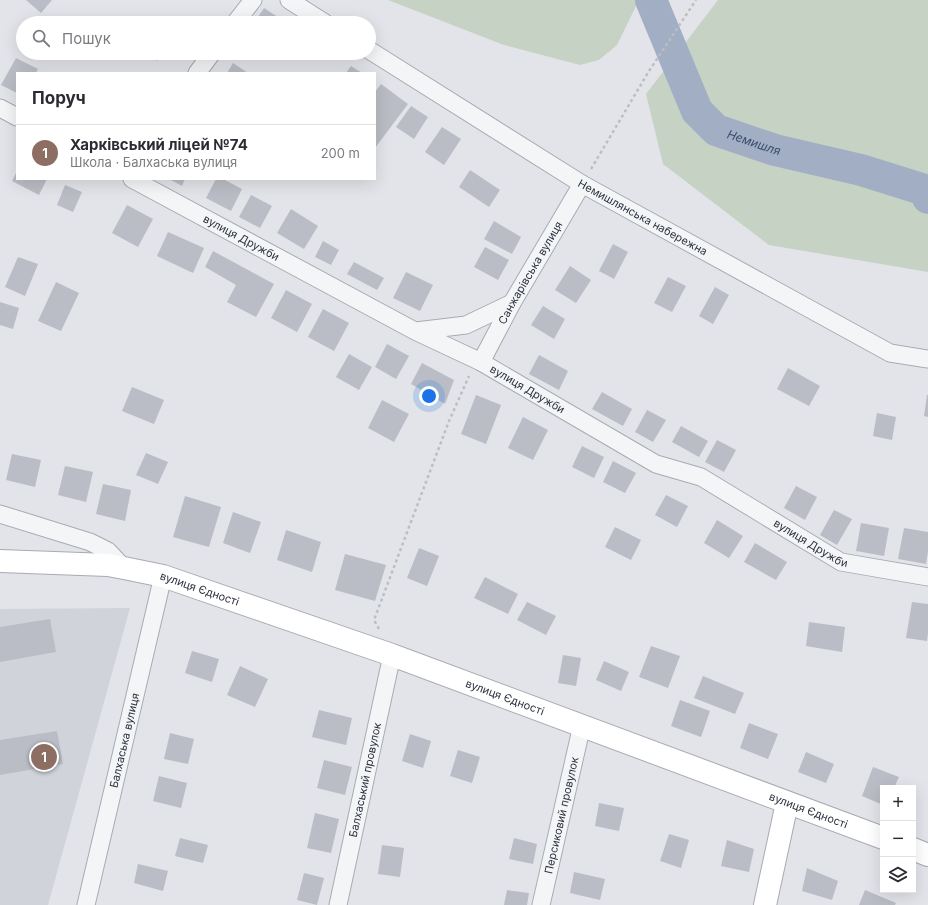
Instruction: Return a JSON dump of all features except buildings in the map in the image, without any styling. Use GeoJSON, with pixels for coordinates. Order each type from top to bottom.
{"type":"FeatureCollection","features":[{"type":"Feature","properties":{"kind":"main road","name":"вулиця Єдності"},"geometry":{"type":"LineString","coordinates":[[0,561],[108,566],[163,576],[392,655],[880,837]]}},
{"type":"Feature","properties":{"kind":"main road"},"geometry":{"type":"LineString","coordinates":[[765,905],[787,803]]}},
{"type":"Feature","properties":{"kind":"main road"},"geometry":{"type":"LineString","coordinates":[[916,851],[928,855]]}},
{"type":"Feature","properties":{"kind":"street"},"geometry":{"type":"LineString","coordinates":[[240,16],[253,0]]}},
{"type":"Feature","properties":{"kind":"street"},"geometry":{"type":"LineString","coordinates":[[289,0],[315,16]]}},
{"type":"Feature","properties":{"kind":"street","name":"Немишлянська набережна"},"geometry":{"type":"LineString","coordinates":[[376,54],[582,184],[890,353],[928,359]]}},
{"type":"Feature","properties":{"kind":"street"},"geometry":{"type":"LineString","coordinates":[[197,72],[206,60]]}},
{"type":"Feature","properties":{"kind":"street"},"geometry":{"type":"LineString","coordinates":[[0,108],[16,116]]}},
{"type":"Feature","properties":{"kind":"street","name":"вулиця Дружби"},"geometry":{"type":"LineString","coordinates":[[134,180],[415,331],[481,362],[656,464],[701,477],[841,562],[928,577]]}},
{"type":"Feature","properties":{"kind":"street","name":"Санжарівська вулиця"},"geometry":{"type":"LineString","coordinates":[[481,362],[512,303],[582,184]]}},
{"type":"Feature","properties":{"kind":"street"},"geometry":{"type":"LineString","coordinates":[[415,331],[466,325],[512,303]]}},
{"type":"Feature","properties":{"kind":"street"},"geometry":{"type":"LineString","coordinates":[[0,514],[90,542],[108,551],[124,568]]}},
{"type":"Feature","properties":{"kind":"street","name":"Балхаська вулиця"},"geometry":{"type":"LineString","coordinates":[[86,905],[163,576]]}},
{"type":"Feature","properties":{"kind":"street","name":"Балхаський провулок"},"geometry":{"type":"LineString","coordinates":[[338,905],[392,655]]}},
{"type":"Feature","properties":{"kind":"street","name":"Персиковий провулок"},"geometry":{"type":"LineString","coordinates":[[542,905],[582,725]]}},
{"type":"Feature","properties":{"kind":"path"},"geometry":{"type":"LineString","coordinates":[[582,184],[649,72],[696,0]]}},
{"type":"Feature","properties":{"kind":"path"},"geometry":{"type":"LineString","coordinates":[[392,655],[374,620],[448,421],[472,370],[481,362]]}},
{"type":"Feature","properties":{"kind":"shaded area"},"geometry":{"type":"Polygon","coordinates":[[[130,608],[48,905],[0,905],[0,609],[130,608]]]}},
{"type":"Feature","properties":{"kind":"green space"},"geometry":{"type":"Polygon","coordinates":[[[388,0],[639,0],[617,45],[599,60],[580,65],[504,45],[388,0]]]}},
{"type":"Feature","properties":{"kind":"green space"},"geometry":{"type":"Polygon","coordinates":[[[718,0],[928,0],[928,272],[769,245],[663,164],[646,94],[718,0]]]}},
{"type":"Feature","properties":{"kind":"waterway","name":"Немишля"},"geometry":{"type":"LineString","coordinates":[[651,0],[697,111],[716,130],[775,150],[861,170],[925,190],[928,198]]}},
{"type":"Feature","properties":{"kind":"place","name":"Харківський ліцей №74"},"geometry":{"type":"Point","coordinates":[44,757]}}]}
